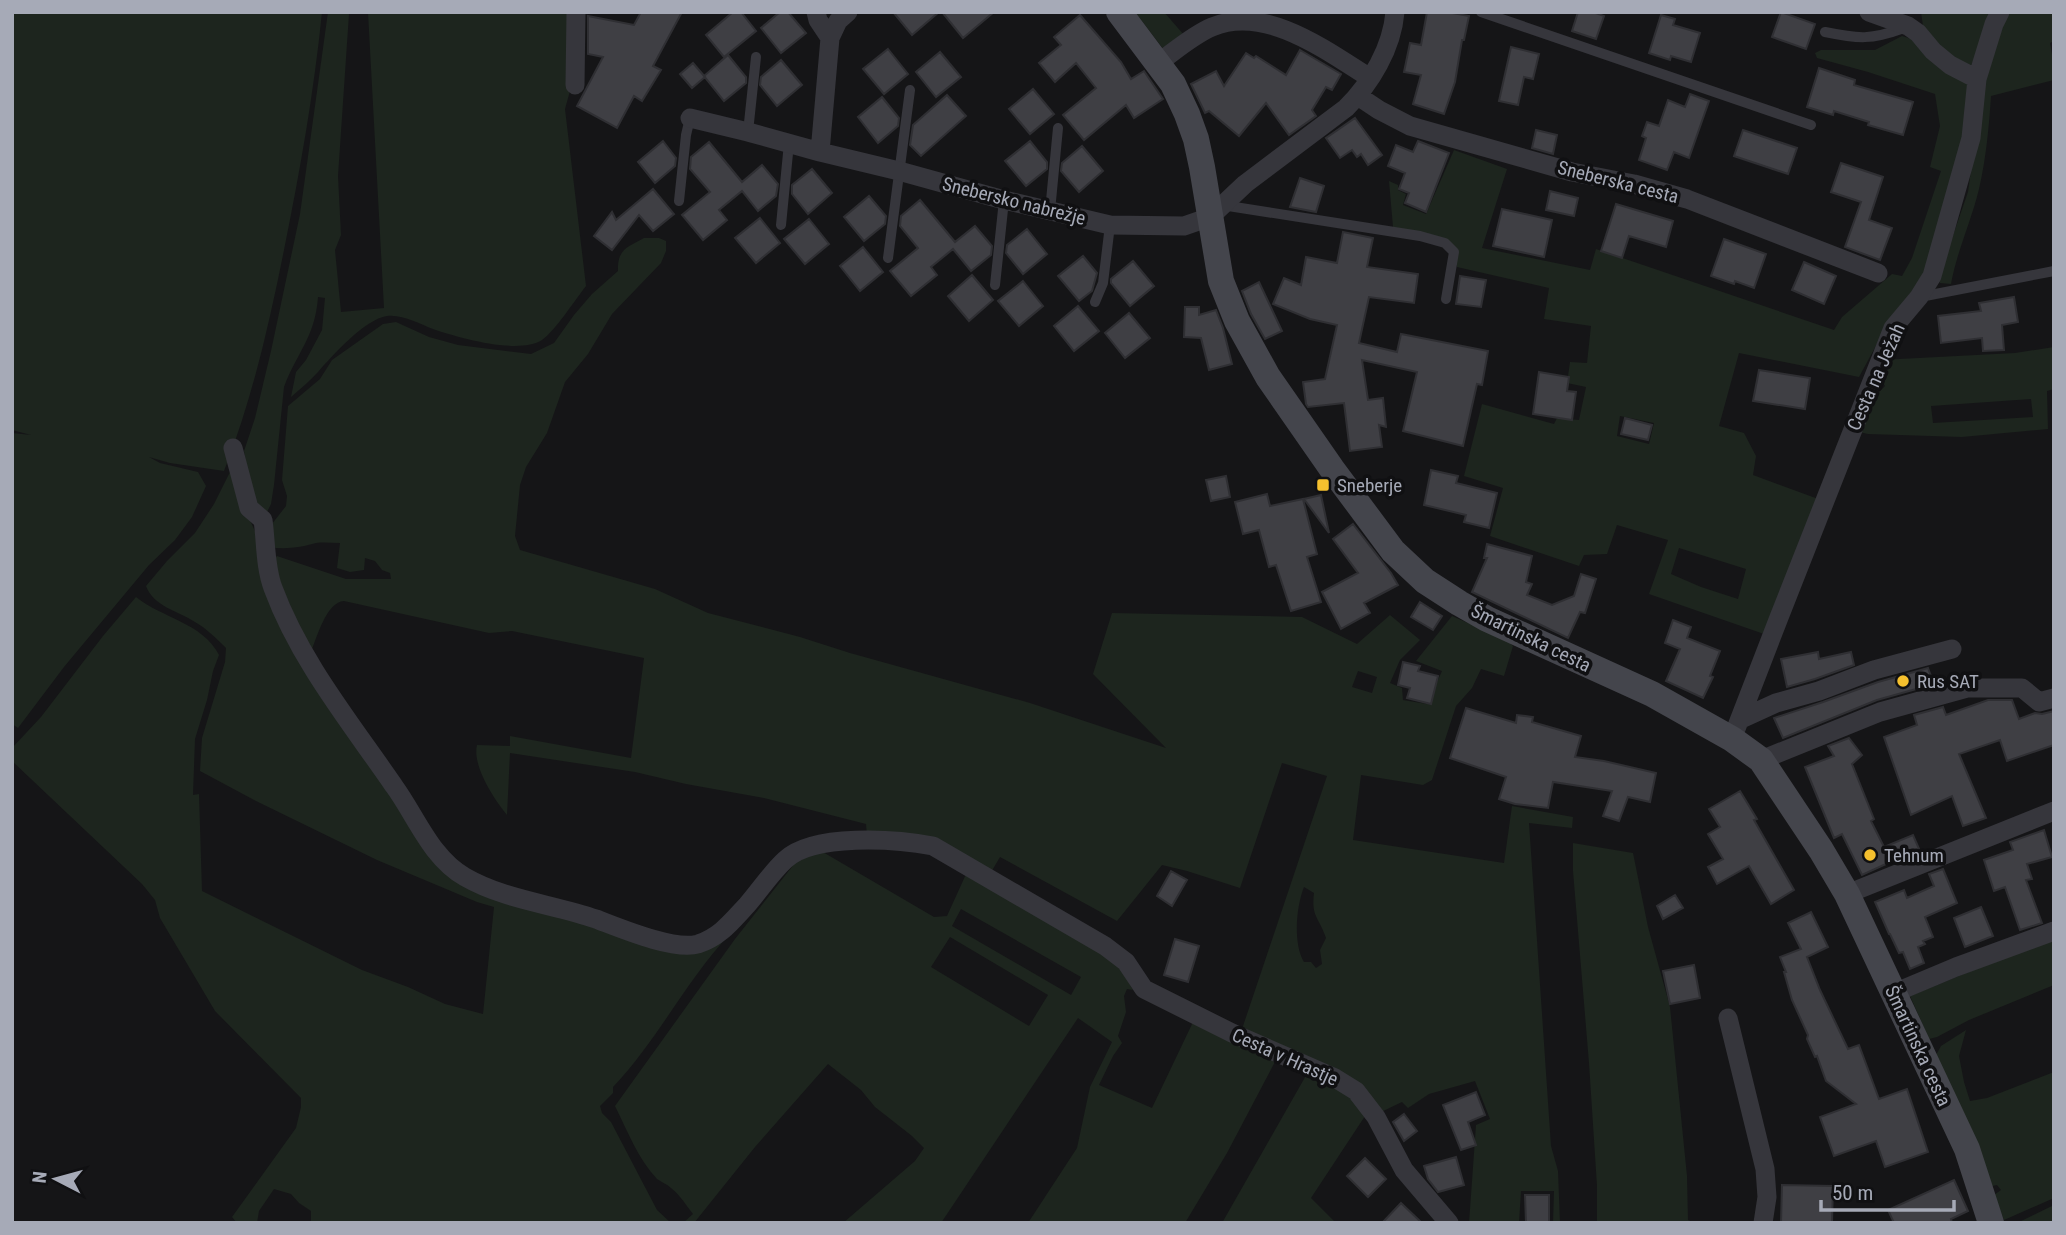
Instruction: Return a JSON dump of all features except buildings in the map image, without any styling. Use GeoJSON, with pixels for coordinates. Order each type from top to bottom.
{"type":"FeatureCollection","features":[{"type":"Feature","properties":{"kind":"main road","name":"Šmartinska cesta"},"geometry":{"type":"LineString","coordinates":[[1119,12],[1173,84],[1181,99],[1196,139],[1216,211],[1221,281],[1243,332],[1268,377],[1332,469],[1393,551],[1425,581],[1459,603],[1531,640],[1737,729],[1761,760],[1847,894],[1967,1149],[1991,1223]]}},
{"type":"Feature","properties":{"kind":"street"},"geometry":{"type":"LineString","coordinates":[[575,85],[576,12]]}},
{"type":"Feature","properties":{"kind":"street"},"geometry":{"type":"LineString","coordinates":[[816,12],[830,38]]}},
{"type":"Feature","properties":{"kind":"street"},"geometry":{"type":"LineString","coordinates":[[820,152],[830,38],[838,21],[849,12]]}},
{"type":"Feature","properties":{"kind":"street"},"geometry":{"type":"LineString","coordinates":[[1216,211],[1245,184],[1358,96],[1380,63],[1394,23],[1395,12]]}},
{"type":"Feature","properties":{"kind":"street"},"geometry":{"type":"LineString","coordinates":[[1869,12],[1909,19],[1933,51],[1950,65],[1976,79]]}},
{"type":"Feature","properties":{"kind":"street","name":"Cesta na Ježah"},"geometry":{"type":"LineString","coordinates":[[1737,729],[1777,620],[1894,328],[1932,276],[1971,138],[1976,79],[2000,12]]}},
{"type":"Feature","properties":{"kind":"street"},"geometry":{"type":"LineString","coordinates":[[1158,63],[1199,33],[1214,26],[1231,22],[1251,22],[1280,27],[1297,34],[1370,78]]}},
{"type":"Feature","properties":{"kind":"street","name":"Sneberska cesta"},"geometry":{"type":"LineString","coordinates":[[1358,96],[1410,126],[1572,172],[1634,184],[1687,199],[1878,273]]}},
{"type":"Feature","properties":{"kind":"street","name":"Snebersko nabrežje"},"geometry":{"type":"LineString","coordinates":[[690,118],[1110,225],[1184,226],[1216,211]]}},
{"type":"Feature","properties":{"kind":"street","name":"Cesta v Hrastje"},"geometry":{"type":"LineString","coordinates":[[233,448],[249,508],[263,520],[271,584],[284,617],[329,694],[397,789],[430,843],[463,876],[487,887],[663,942],[695,945],[717,936],[786,859],[807,846],[825,843],[910,842],[933,846],[1105,946],[1126,961],[1144,989],[1232,1033],[1335,1078],[1356,1091],[1376,1116],[1404,1170],[1449,1223]]}},
{"type":"Feature","properties":{"kind":"street"},"geometry":{"type":"LineString","coordinates":[[1737,729],[1776,703],[1819,691],[1874,670],[1952,649]]}},
{"type":"Feature","properties":{"kind":"street"},"geometry":{"type":"LineString","coordinates":[[1761,760],[1880,712],[1967,688],[2022,688],[2039,702],[2054,698]]}},
{"type":"Feature","properties":{"kind":"street"},"geometry":{"type":"LineString","coordinates":[[1847,894],[2054,811]]}},
{"type":"Feature","properties":{"kind":"street"},"geometry":{"type":"LineString","coordinates":[[1894,993],[2054,931]]}},
{"type":"Feature","properties":{"kind":"street"},"geometry":{"type":"LineString","coordinates":[[1728,1018],[1765,1169],[1767,1197],[1763,1223]]}},
{"type":"Feature","properties":{"kind":"lane"},"geometry":{"type":"LineString","coordinates":[[1481,12],[1811,125]]}},
{"type":"Feature","properties":{"kind":"lane"},"geometry":{"type":"LineString","coordinates":[[1825,32],[1857,38],[1881,37],[1909,19]]}},
{"type":"Feature","properties":{"kind":"lane"},"geometry":{"type":"LineString","coordinates":[[748,131],[756,57]]}},
{"type":"Feature","properties":{"kind":"lane"},"geometry":{"type":"LineString","coordinates":[[888,258],[910,90]]}},
{"type":"Feature","properties":{"kind":"lane","name":"Snebersko nabrežje"},"geometry":{"type":"LineString","coordinates":[[679,201],[682,162],[690,118]]}},
{"type":"Feature","properties":{"kind":"lane"},"geometry":{"type":"LineString","coordinates":[[1050,211],[1058,128]]}},
{"type":"Feature","properties":{"kind":"lane"},"geometry":{"type":"LineString","coordinates":[[781,225],[789,144]]}},
{"type":"Feature","properties":{"kind":"lane"},"geometry":{"type":"LineString","coordinates":[[995,285],[1004,200]]}},
{"type":"Feature","properties":{"kind":"lane"},"geometry":{"type":"LineString","coordinates":[[1216,211],[1420,236],[1445,243],[1454,253],[1446,299]]}},
{"type":"Feature","properties":{"kind":"lane"},"geometry":{"type":"LineString","coordinates":[[1095,302],[1103,283],[1110,225]]}},
{"type":"Feature","properties":{"kind":"lane"},"geometry":{"type":"LineString","coordinates":[[1919,297],[2054,271]]}},
{"type":"Feature","properties":{"kind":"shaded area"},"geometry":{"type":"Polygon","coordinates":[[[12,12],[322,12],[306,131],[278,278],[251,390],[224,471],[149,457],[160,463],[198,472],[206,486],[192,517],[64,667],[18,728],[12,724],[12,433],[31,435],[12,430],[12,12]]]}},
{"type":"Feature","properties":{"kind":"shaded area"},"geometry":{"type":"Polygon","coordinates":[[[328,12],[359,12],[349,14],[338,176],[341,235],[335,250],[341,312],[384,308],[368,12],[570,12],[570,91],[565,109],[586,286],[553,330],[542,340],[532,344],[489,344],[444,333],[399,316],[378,319],[350,339],[291,397],[296,372],[306,360],[322,330],[325,298],[318,297],[309,334],[284,387],[274,485],[271,504],[266,514],[253,509],[244,451],[271,351],[300,214],[328,12]]]}},
{"type":"Feature","properties":{"kind":"shaded area"},"geometry":{"type":"Polygon","coordinates":[[[1135,12],[1164,12],[1184,35],[1164,50],[1135,12]]]}},
{"type":"Feature","properties":{"kind":"shaded area"},"geometry":{"type":"Polygon","coordinates":[[[1921,12],[1994,12],[1971,66],[1963,65],[1924,33],[1921,12]]]}},
{"type":"Feature","properties":{"kind":"shaded area"},"geometry":{"type":"Polygon","coordinates":[[[2004,12],[2054,12],[2054,41],[2050,43],[2054,80],[1991,96],[1985,155],[1976,201],[1951,284],[1940,283],[1938,279],[1968,192],[1982,90],[2004,12]]]}},
{"type":"Feature","properties":{"kind":"shaded area"},"geometry":{"type":"Polygon","coordinates":[[[1902,36],[1915,40],[1968,85],[1969,121],[1932,264],[1878,342],[1859,377],[1739,353],[1719,426],[1744,433],[1756,456],[1753,475],[1821,500],[1764,634],[1649,594],[1668,540],[1617,525],[1607,554],[1584,555],[1579,566],[1490,536],[1503,488],[1464,476],[1482,404],[1554,424],[1557,418],[1579,420],[1586,387],[1567,383],[1570,362],[1587,363],[1591,326],[1544,319],[1549,288],[1457,267],[1456,251],[1447,239],[1393,227],[1389,181],[1398,185],[1398,190],[1406,194],[1403,205],[1426,214],[1454,150],[1507,169],[1482,248],[1590,270],[1596,249],[1834,330],[1842,317],[1892,274],[1902,276],[1912,258],[1941,171],[1930,167],[1940,126],[1935,94],[1817,58],[1815,53],[1821,50],[1875,50],[1902,36]],[[1620,416],[1617,436],[1649,444],[1654,423],[1620,416]],[[1679,548],[1671,574],[1738,599],[1746,569],[1679,548]]]}},
{"type":"Feature","properties":{"kind":"shaded area"},"geometry":{"type":"Polygon","coordinates":[[[644,238],[666,241],[666,251],[661,263],[612,314],[588,354],[565,382],[547,433],[526,467],[520,485],[515,536],[520,550],[655,589],[708,613],[1030,703],[1166,748],[1093,674],[1112,613],[1302,617],[1357,644],[1390,615],[1420,640],[1400,660],[1390,683],[1402,688],[1403,700],[1427,704],[1442,671],[1416,661],[1452,616],[1507,640],[1513,646],[1504,676],[1481,669],[1472,688],[1456,706],[1432,780],[1423,785],[1361,775],[1353,840],[1504,863],[1512,806],[1573,817],[1572,828],[1529,823],[1551,1146],[1558,1171],[1560,1223],[1553,1223],[1554,1191],[1521,1191],[1519,1223],[1469,1223],[1476,1125],[1490,1119],[1475,1081],[1429,1094],[1408,1108],[1402,1102],[1379,1113],[1241,1032],[1327,776],[1282,763],[1240,888],[1162,865],[1117,921],[1000,857],[990,874],[949,849],[867,836],[866,824],[764,798],[635,772],[510,753],[507,815],[490,791],[481,772],[476,753],[477,745],[510,746],[510,736],[631,758],[644,658],[512,631],[489,633],[344,601],[332,607],[327,614],[310,654],[272,562],[277,556],[346,579],[391,579],[390,573],[382,570],[375,561],[365,558],[364,570],[350,572],[337,568],[340,543],[270,547],[268,529],[286,506],[287,496],[282,480],[288,406],[320,379],[332,360],[383,324],[396,322],[429,337],[458,345],[531,354],[554,343],[592,294],[618,271],[622,253],[644,238]],[[1358,671],[1352,687],[1372,693],[1377,677],[1358,671]],[[1304,887],[1299,905],[1298,946],[1304,962],[1311,962],[1316,968],[1322,964],[1320,950],[1326,938],[1315,912],[1314,893],[1304,887]]]}},
{"type":"Feature","properties":{"kind":"shaded area"},"geometry":{"type":"Polygon","coordinates":[[[2054,347],[2054,389],[2047,391],[2048,429],[1962,437],[1868,434],[1855,431],[1875,396],[1885,386],[1880,360],[2015,353],[2054,347]],[[2031,399],[1931,406],[1933,423],[2033,417],[2031,399]]]}},
{"type":"Feature","properties":{"kind":"shaded area"},"geometry":{"type":"Polygon","coordinates":[[[232,468],[244,507],[258,538],[267,587],[441,861],[665,946],[731,933],[700,970],[644,1050],[613,1087],[613,1093],[600,1106],[657,1210],[671,1223],[311,1223],[311,1211],[291,1194],[274,1189],[259,1211],[257,1223],[237,1223],[232,1217],[296,1128],[301,1098],[215,1011],[160,918],[155,900],[142,884],[12,761],[12,748],[41,717],[136,597],[193,628],[212,644],[219,655],[195,739],[193,795],[199,794],[202,891],[362,970],[445,1004],[483,1014],[494,907],[377,860],[200,771],[202,738],[225,662],[226,648],[199,625],[154,599],[146,586],[195,533],[214,504],[232,468]]]}},
{"type":"Feature","properties":{"kind":"shaded area"},"geometry":{"type":"Polygon","coordinates":[[[1573,843],[1633,853],[1648,927],[1670,1007],[1687,1176],[1688,1220],[1695,1223],[1597,1223],[1597,1186],[1573,843]]]}},
{"type":"Feature","properties":{"kind":"shaded area"},"geometry":{"type":"Polygon","coordinates":[[[816,848],[934,917],[947,916],[967,872],[1117,962],[1133,990],[1127,989],[1124,996],[1126,1012],[1118,1036],[1122,1043],[1099,1085],[1152,1108],[1193,1022],[1277,1058],[1227,1153],[1185,1223],[1028,1223],[1077,1148],[1090,1087],[1112,1042],[1078,1018],[941,1223],[843,1223],[915,1161],[924,1148],[875,1107],[861,1090],[828,1064],[755,1147],[694,1223],[683,1223],[693,1214],[677,1194],[657,1179],[644,1163],[615,1106],[735,939],[795,863],[816,848]],[[961,909],[952,926],[1071,995],[1081,977],[961,909]],[[950,937],[931,967],[1029,1026],[1048,995],[950,937]]]}},
{"type":"Feature","properties":{"kind":"shaded area"},"geometry":{"type":"Polygon","coordinates":[[[2054,937],[2054,985],[1929,1039],[1910,996],[2054,937]]]}},
{"type":"Feature","properties":{"kind":"shaded area"},"geometry":{"type":"Polygon","coordinates":[[[1966,1030],[1959,1056],[1970,1101],[1987,1098],[2054,1072],[2054,1198],[2004,1220],[1994,1195],[2001,1190],[1997,1185],[1992,1186],[1936,1055],[1941,1046],[1966,1030]]]}},
{"type":"Feature","properties":{"kind":"shaded area"},"geometry":{"type":"Polygon","coordinates":[[[1308,1072],[1353,1096],[1367,1113],[1311,1198],[1336,1223],[1222,1223],[1308,1072]]]}},
{"type":"Feature","properties":{"kind":"shaded area"},"geometry":{"type":"Polygon","coordinates":[[[2054,1205],[2054,1223],[2017,1223],[2054,1205]]]}},
{"type":"Feature","properties":{"kind":"place","name":"Sneberje"},"geometry":{"type":"Point","coordinates":[1323,485]}},
{"type":"Feature","properties":{"kind":"place","name":"Rus SAT"},"geometry":{"type":"Point","coordinates":[1903,681]}},
{"type":"Feature","properties":{"kind":"place","name":"Tehnum"},"geometry":{"type":"Point","coordinates":[1870,855]}}]}
